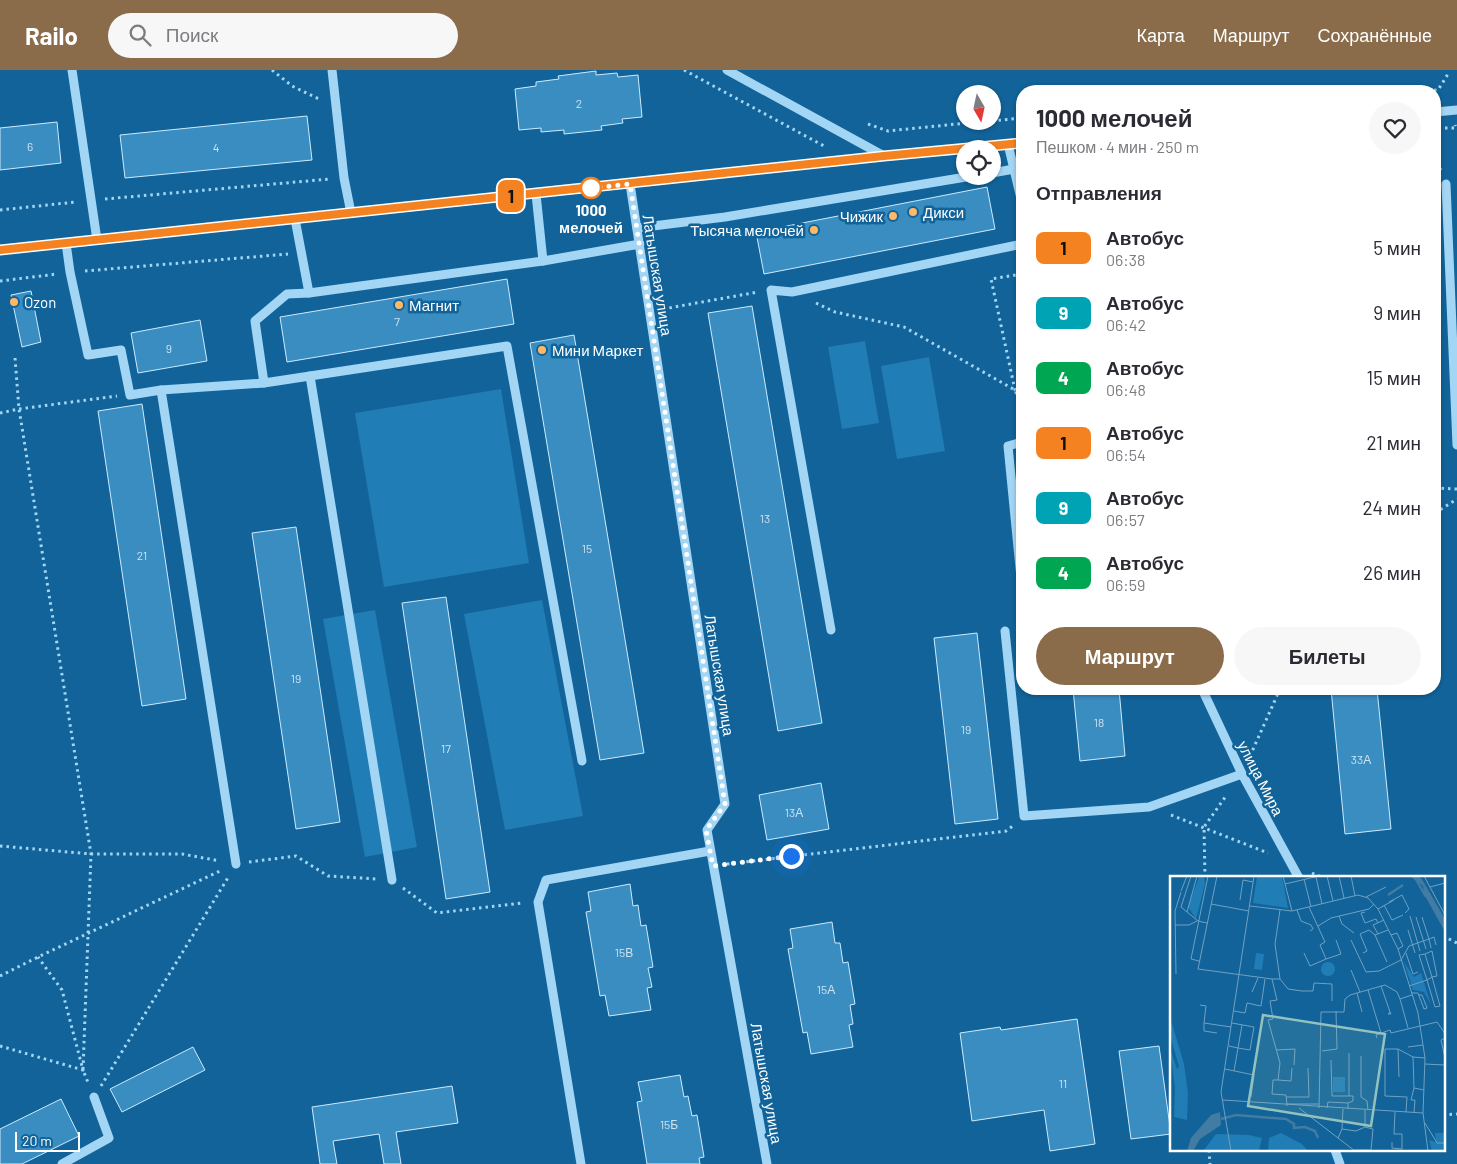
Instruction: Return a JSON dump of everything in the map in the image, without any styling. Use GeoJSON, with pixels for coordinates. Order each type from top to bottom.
{"type":"FeatureCollection","features":[{"type":"Feature","properties":{"kind":"street"},"geometry":{"type":"LineString","coordinates":[[72,70],[97,240]]}},
{"type":"Feature","properties":{"kind":"street"},"geometry":{"type":"LineString","coordinates":[[332,70],[344,178],[351,213]]}},
{"type":"Feature","properties":{"kind":"street"},"geometry":{"type":"LineString","coordinates":[[727,70],[884,156]]}},
{"type":"Feature","properties":{"kind":"street"},"geometry":{"type":"LineString","coordinates":[[1441,111],[1457,110]]}},
{"type":"Feature","properties":{"kind":"street"},"geometry":{"type":"LineString","coordinates":[[0,250],[1016,143]]}},
{"type":"Feature","properties":{"kind":"street"},"geometry":{"type":"LineString","coordinates":[[1008,144],[1016,178]]}},
{"type":"Feature","properties":{"kind":"street"},"geometry":{"type":"LineString","coordinates":[[1001,171],[1014,169]]}},
{"type":"Feature","properties":{"kind":"street"},"geometry":{"type":"LineString","coordinates":[[637,228],[725,217],[956,179]]}},
{"type":"Feature","properties":{"kind":"street","name":"Латышская улица"},"geometry":{"type":"LineString","coordinates":[[630,184],[725,804],[706,830],[767,1164]]}},
{"type":"Feature","properties":{"kind":"street"},"geometry":{"type":"LineString","coordinates":[[1446,184],[1457,445]]}},
{"type":"Feature","properties":{"kind":"street"},"geometry":{"type":"LineString","coordinates":[[536,194],[543,261]]}},
{"type":"Feature","properties":{"kind":"street"},"geometry":{"type":"LineString","coordinates":[[295,219],[309,293]]}},
{"type":"Feature","properties":{"kind":"street"},"geometry":{"type":"LineString","coordinates":[[66,243],[70,272],[88,355],[121,350],[130,395],[161,390],[264,384],[507,346],[582,761]]}},
{"type":"Feature","properties":{"kind":"street"},"geometry":{"type":"LineString","coordinates":[[264,384],[254,321],[287,294],[309,293],[543,261],[640,244]]}},
{"type":"Feature","properties":{"kind":"street"},"geometry":{"type":"LineString","coordinates":[[831,630],[771,290],[792,292],[1016,245]]}},
{"type":"Feature","properties":{"kind":"street"},"geometry":{"type":"LineString","coordinates":[[310,376],[392,880]]}},
{"type":"Feature","properties":{"kind":"street"},"geometry":{"type":"LineString","coordinates":[[161,390],[236,864]]}},
{"type":"Feature","properties":{"kind":"street"},"geometry":{"type":"LineString","coordinates":[[1016,444],[1008,446],[1016,527]]}},
{"type":"Feature","properties":{"kind":"street"},"geometry":{"type":"LineString","coordinates":[[1004,631],[1024,816],[1149,807],[1242,774]]}},
{"type":"Feature","properties":{"kind":"street","name":"улица Мира"},"geometry":{"type":"LineString","coordinates":[[1205,695],[1242,774],[1298,876]]}},
{"type":"Feature","properties":{"kind":"street"},"geometry":{"type":"LineString","coordinates":[[581,1164],[538,902],[546,880],[710,851]]}},
{"type":"Feature","properties":{"kind":"street"},"geometry":{"type":"LineString","coordinates":[[62,1164],[109,1138],[94,1097]]}},
{"type":"Feature","properties":{"kind":"street"},"geometry":{"type":"LineString","coordinates":[[1336,1152],[1340,1164]]}},
{"type":"Feature","properties":{"kind":"path"},"geometry":{"type":"LineString","coordinates":[[272,70],[292,86],[336,106]]}},
{"type":"Feature","properties":{"kind":"path"},"geometry":{"type":"LineString","coordinates":[[684,70],[828,148]]}},
{"type":"Feature","properties":{"kind":"path"},"geometry":{"type":"LineString","coordinates":[[1441,85],[1448,74]]}},
{"type":"Feature","properties":{"kind":"path"},"geometry":{"type":"LineString","coordinates":[[1001,120],[1016,119]]}},
{"type":"Feature","properties":{"kind":"path"},"geometry":{"type":"LineString","coordinates":[[868,124],[888,131],[956,124]]}},
{"type":"Feature","properties":{"kind":"path"},"geometry":{"type":"LineString","coordinates":[[0,210],[344,178]]}},
{"type":"Feature","properties":{"kind":"path"},"geometry":{"type":"LineString","coordinates":[[0,281],[70,272],[301,253]]}},
{"type":"Feature","properties":{"kind":"path"},"geometry":{"type":"LineString","coordinates":[[1015,390],[991,279],[1016,275]]}},
{"type":"Feature","properties":{"kind":"path"},"geometry":{"type":"LineString","coordinates":[[650,311],[771,290]]}},
{"type":"Feature","properties":{"kind":"path"},"geometry":{"type":"LineString","coordinates":[[792,292],[835,312],[904,326],[1015,390]]}},
{"type":"Feature","properties":{"kind":"path"},"geometry":{"type":"LineString","coordinates":[[15,358],[19,409],[91,854],[83,1070]]}},
{"type":"Feature","properties":{"kind":"path"},"geometry":{"type":"LineString","coordinates":[[0,413],[130,395]]}},
{"type":"Feature","properties":{"kind":"path"},"geometry":{"type":"LineString","coordinates":[[1441,488],[1457,489]]}},
{"type":"Feature","properties":{"kind":"path"},"geometry":{"type":"LineString","coordinates":[[1441,509],[1457,499]]}},
{"type":"Feature","properties":{"kind":"path"},"geometry":{"type":"LineString","coordinates":[[1149,807],[1204,827],[1290,862],[1319,876]]}},
{"type":"Feature","properties":{"kind":"path"},"geometry":{"type":"LineString","coordinates":[[713,866],[1006,830],[1024,816]]}},
{"type":"Feature","properties":{"kind":"path"},"geometry":{"type":"LineString","coordinates":[[0,846],[91,854],[182,854],[236,864]]}},
{"type":"Feature","properties":{"kind":"path"},"geometry":{"type":"LineString","coordinates":[[0,976],[38,956],[236,864],[296,856],[328,876],[392,880],[437,913],[538,902]]}},
{"type":"Feature","properties":{"kind":"path"},"geometry":{"type":"LineString","coordinates":[[94,1097],[236,864]]}},
{"type":"Feature","properties":{"kind":"path"},"geometry":{"type":"LineString","coordinates":[[1444,936],[1457,943]]}},
{"type":"Feature","properties":{"kind":"path"},"geometry":{"type":"LineString","coordinates":[[38,956],[62,990],[83,1070],[94,1097]]}},
{"type":"Feature","properties":{"kind":"path"},"geometry":{"type":"LineString","coordinates":[[0,1046],[83,1070]]}},
{"type":"Feature","properties":{"kind":"path"},"geometry":{"type":"LineString","coordinates":[[1444,1115],[1457,1114]]}},
{"type":"Feature","properties":{"kind":"shaded area"},"geometry":{"type":"Polygon","coordinates":[[[865,341],[879,423],[842,429],[828,347],[865,341]]]}},
{"type":"Feature","properties":{"kind":"shaded area"},"geometry":{"type":"Polygon","coordinates":[[[929,357],[945,451],[897,459],[881,366],[929,357]]]}},
{"type":"Feature","properties":{"kind":"shaded area"},"geometry":{"type":"Polygon","coordinates":[[[501,389],[529,563],[384,587],[355,413],[501,389]]]}},
{"type":"Feature","properties":{"kind":"shaded area"},"geometry":{"type":"Polygon","coordinates":[[[542,600],[583,816],[505,830],[464,614],[542,600]]]}},
{"type":"Feature","properties":{"kind":"shaded area"},"geometry":{"type":"Polygon","coordinates":[[[375,610],[417,847],[365,857],[323,619],[375,610]]]}},
{"type":"Feature","properties":{"kind":"building"},"geometry":{"type":"Polygon","coordinates":[[[596,71],[596,75],[617,73],[618,77],[638,75],[642,117],[622,119],[623,123],[601,126],[602,130],[564,134],[564,130],[541,132],[541,128],[519,130],[515,89],[536,86],[536,82],[559,79],[558,76],[596,71]]]}},
{"type":"Feature","properties":{"kind":"building"},"geometry":{"type":"Polygon","coordinates":[[[307,116],[312,160],[125,178],[120,135],[307,116]]]}},
{"type":"Feature","properties":{"kind":"building"},"geometry":{"type":"Polygon","coordinates":[[[57,122],[61,163],[0,170],[0,128],[57,122]]]}},
{"type":"Feature","properties":{"kind":"building"},"geometry":{"type":"Polygon","coordinates":[[[987,187],[995,229],[764,274],[756,232],[987,187]]]}},
{"type":"Feature","properties":{"kind":"building"},"geometry":{"type":"Polygon","coordinates":[[[507,279],[514,324],[287,362],[280,317],[507,279]]]}},
{"type":"Feature","properties":{"kind":"building"},"geometry":{"type":"Polygon","coordinates":[[[31,291],[41,342],[22,347],[11,295],[31,291]]]}},
{"type":"Feature","properties":{"kind":"building"},"geometry":{"type":"Polygon","coordinates":[[[752,306],[822,723],[778,731],[708,313],[752,306]]]}},
{"type":"Feature","properties":{"kind":"building"},"geometry":{"type":"Polygon","coordinates":[[[200,320],[207,361],[138,373],[131,333],[200,320]]]}},
{"type":"Feature","properties":{"kind":"building"},"geometry":{"type":"Polygon","coordinates":[[[574,335],[644,753],[600,760],[530,343],[574,335]]]}},
{"type":"Feature","properties":{"kind":"building"},"geometry":{"type":"Polygon","coordinates":[[[142,404],[186,699],[142,706],[98,411],[142,404]]]}},
{"type":"Feature","properties":{"kind":"building"},"geometry":{"type":"Polygon","coordinates":[[[296,527],[340,822],[296,829],[252,533],[296,527]]]}},
{"type":"Feature","properties":{"kind":"building"},"geometry":{"type":"Polygon","coordinates":[[[446,597],[490,892],[446,899],[402,603],[446,597]]]}},
{"type":"Feature","properties":{"kind":"building"},"geometry":{"type":"Polygon","coordinates":[[[977,633],[998,819],[955,824],[934,638],[977,633]]]}},
{"type":"Feature","properties":{"kind":"building"},"geometry":{"type":"Polygon","coordinates":[[[1074,695],[1120,695],[1125,756],[1080,761],[1074,695]]]}},
{"type":"Feature","properties":{"kind":"building"},"geometry":{"type":"Polygon","coordinates":[[[1332,695],[1378,695],[1391,829],[1345,834],[1332,695]]]}},
{"type":"Feature","properties":{"kind":"building"},"geometry":{"type":"Polygon","coordinates":[[[821,783],[829,829],[767,840],[759,795],[821,783]]]}},
{"type":"Feature","properties":{"kind":"building"},"geometry":{"type":"Polygon","coordinates":[[[630,884],[633,906],[638,905],[641,926],[646,925],[653,967],[648,968],[652,987],[647,988],[651,1010],[609,1016],[605,995],[600,996],[586,912],[591,911],[588,892],[630,884]]]}},
{"type":"Feature","properties":{"kind":"building"},"geometry":{"type":"Polygon","coordinates":[[[832,922],[835,943],[840,943],[843,963],[848,962],[855,1004],[850,1005],[853,1024],[849,1025],[853,1047],[811,1054],[807,1032],[803,1033],[788,949],[793,948],[790,929],[832,922]]]}},
{"type":"Feature","properties":{"kind":"building"},"geometry":{"type":"Polygon","coordinates":[[[1077,1019],[1095,1144],[1050,1151],[1044,1110],[972,1121],[960,1033],[1000,1027],[1001,1030],[1077,1019]]]}},
{"type":"Feature","properties":{"kind":"building"},"geometry":{"type":"Polygon","coordinates":[[[1159,1046],[1170,1134],[1131,1139],[1119,1051],[1159,1046]]]}},
{"type":"Feature","properties":{"kind":"building"},"geometry":{"type":"Polygon","coordinates":[[[193,1047],[205,1070],[122,1112],[110,1089],[193,1047]]]}},
{"type":"Feature","properties":{"kind":"building"},"geometry":{"type":"Polygon","coordinates":[[[680,1075],[684,1097],[688,1096],[692,1116],[697,1115],[704,1157],[699,1158],[700,1164],[647,1164],[637,1102],[642,1101],[638,1082],[680,1075]]]}},
{"type":"Feature","properties":{"kind":"building"},"geometry":{"type":"Polygon","coordinates":[[[452,1086],[458,1123],[396,1132],[401,1164],[384,1164],[379,1134],[333,1141],[337,1164],[320,1164],[312,1107],[452,1086]]]}},
{"type":"Feature","properties":{"kind":"building"},"geometry":{"type":"Polygon","coordinates":[[[61,1099],[79,1136],[22,1164],[0,1164],[0,1129],[61,1099]]]}},
{"type":"Feature","properties":{"kind":"bus line","name":"1"},"geometry":{"type":"LineString","coordinates":[[0,250],[1016,144]]}},
{"type":"Feature","properties":{"kind":"place","name":"1000 мелочей"},"geometry":{"type":"Point","coordinates":[591,188]}},
{"type":"Feature","properties":{"kind":"place","name":"Дикси"},"geometry":{"type":"Point","coordinates":[913,212]}},
{"type":"Feature","properties":{"kind":"place","name":"Чижик"},"geometry":{"type":"Point","coordinates":[893,216]}},
{"type":"Feature","properties":{"kind":"place","name":"Тысяча мелочей"},"geometry":{"type":"Point","coordinates":[814,230]}},
{"type":"Feature","properties":{"kind":"place","name":"Ozon"},"geometry":{"type":"Point","coordinates":[14,302]}},
{"type":"Feature","properties":{"kind":"place","name":"Магнит"},"geometry":{"type":"Point","coordinates":[399,305]}},
{"type":"Feature","properties":{"kind":"place","name":"Мини Маркет"},"geometry":{"type":"Point","coordinates":[542,350]}},
{"type":"Feature","properties":{"kind":"route"},"geometry":{"type":"LineString","coordinates":[[591,188],[630,184],[725,804],[706,830],[713,866],[791,856]]}}]}
